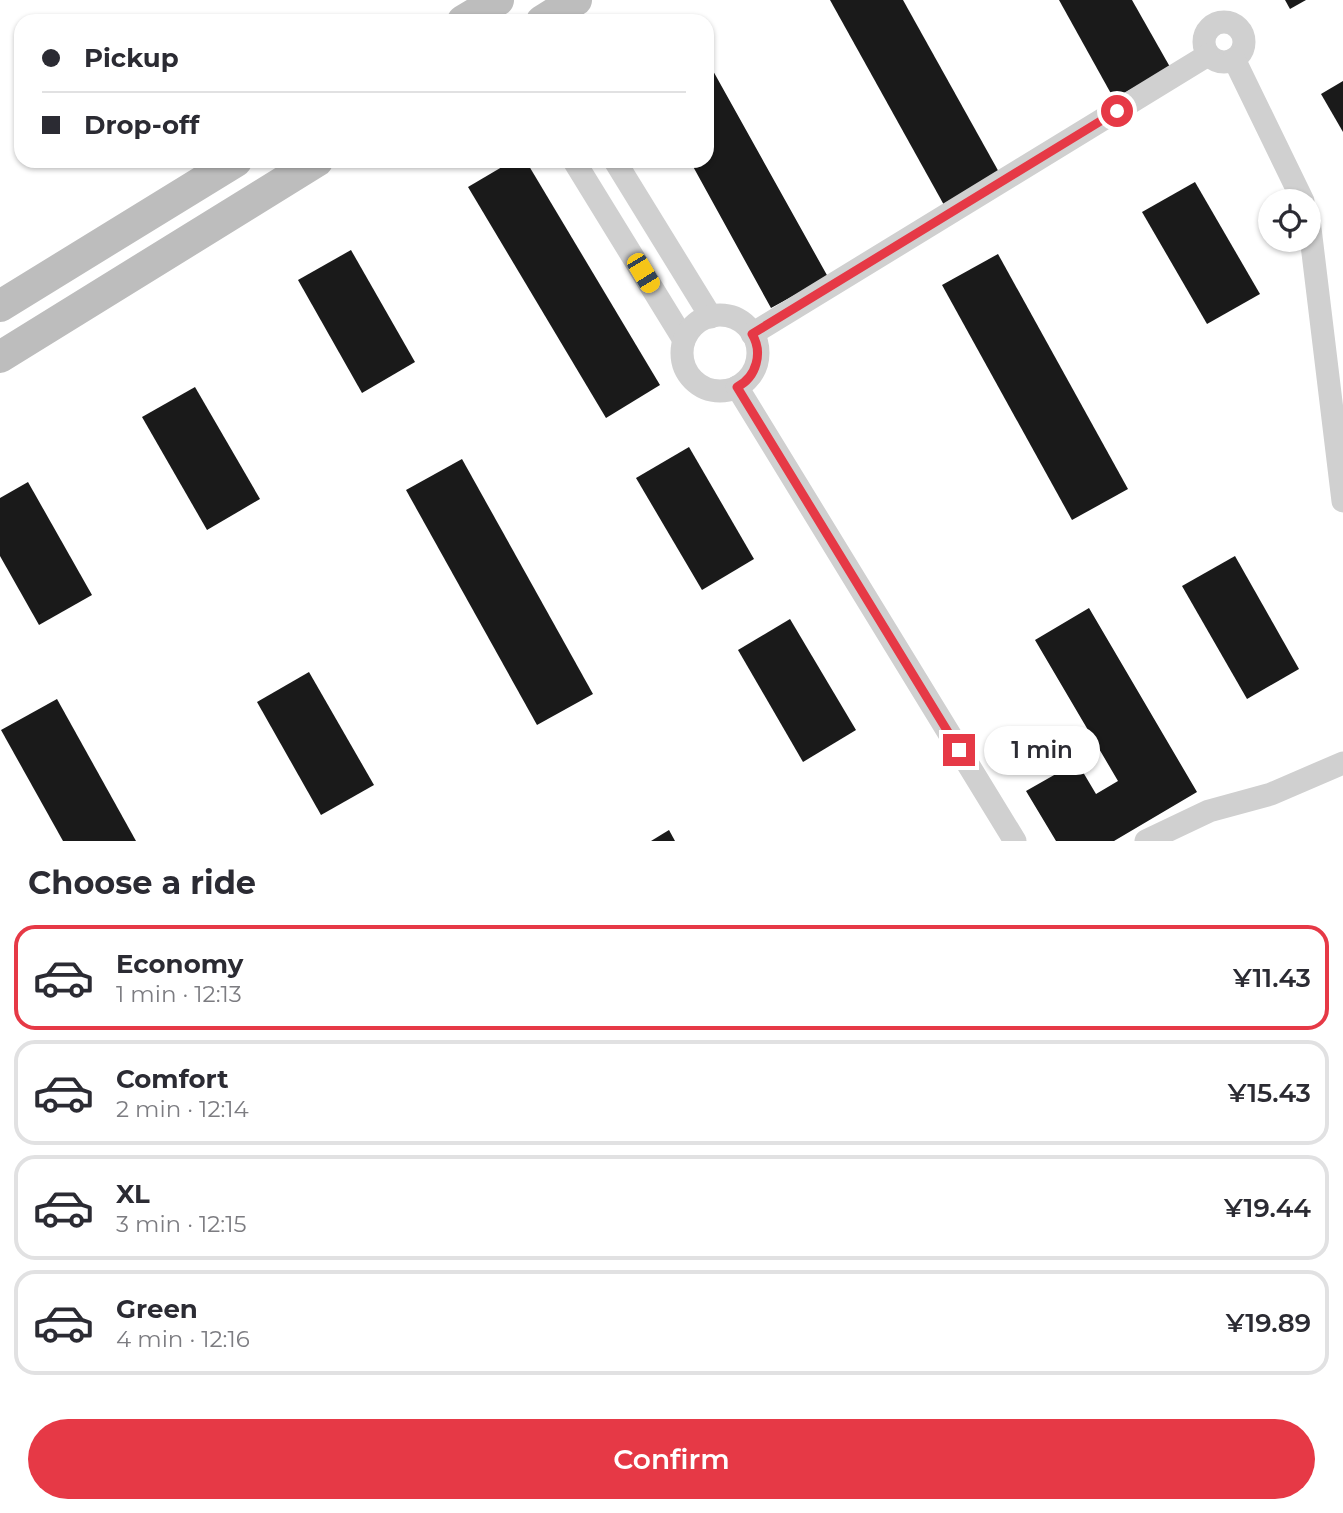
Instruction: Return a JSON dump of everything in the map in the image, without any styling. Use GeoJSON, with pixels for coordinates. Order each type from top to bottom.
{"type":"FeatureCollection","features":[{"type":"Feature","properties":{"kind":"street"},"geometry":{"type":"LineString","coordinates":[[475,14],[498,0]]}},
{"type":"Feature","properties":{"kind":"street"},"geometry":{"type":"LineString","coordinates":[[553,14],[576,0]]}},
{"type":"Feature","properties":{"kind":"street"},"geometry":{"type":"LineString","coordinates":[[1226,22],[1238,28],[1244,40],[1241,52],[1234,59],[1219,62],[1209,55],[1204,43],[1208,30],[1226,22]]}},
{"type":"Feature","properties":{"kind":"street"},"geometry":{"type":"LineString","coordinates":[[752,334],[1209,55]]}},
{"type":"Feature","properties":{"kind":"street"},"geometry":{"type":"LineString","coordinates":[[1234,59],[1297,189]]}},
{"type":"Feature","properties":{"kind":"street"},"geometry":{"type":"LineString","coordinates":[[0,306],[225,168]]}},
{"type":"Feature","properties":{"kind":"street"},"geometry":{"type":"LineString","coordinates":[[0,358],[306,168]]}},
{"type":"Feature","properties":{"kind":"street"},"geometry":{"type":"LineString","coordinates":[[578,168],[684,341]]}},
{"type":"Feature","properties":{"kind":"street"},"geometry":{"type":"LineString","coordinates":[[619,168],[711,317]]}},
{"type":"Feature","properties":{"kind":"street"},"geometry":{"type":"LineString","coordinates":[[1313,252],[1343,501]]}},
{"type":"Feature","properties":{"kind":"street"},"geometry":{"type":"LineString","coordinates":[[729,316],[740,321],[752,334],[758,352],[757,363],[751,375],[737,387],[718,391],[694,381],[682,359],[684,341],[695,324],[711,317],[729,316]]}},
{"type":"Feature","properties":{"kind":"street"},"geometry":{"type":"LineString","coordinates":[[737,387],[1015,841]]}},
{"type":"Feature","properties":{"kind":"street"},"geometry":{"type":"LineString","coordinates":[[1146,841],[1209,811],[1272,794],[1343,763]]}},
{"type":"Feature","properties":{"kind":"building"},"geometry":{"type":"Polygon","coordinates":[[[830,0],[903,0],[1000,174],[944,205],[830,0]]]}},
{"type":"Feature","properties":{"kind":"building"},"geometry":{"type":"Polygon","coordinates":[[[1059,0],[1132,0],[1170,67],[1114,99],[1059,0]]]}},
{"type":"Feature","properties":{"kind":"building"},"geometry":{"type":"Polygon","coordinates":[[[1285,0],[1306,0],[1290,9],[1285,0]]]}},
{"type":"Feature","properties":{"kind":"building"},"geometry":{"type":"Polygon","coordinates":[[[714,73],[828,277],[771,308],[694,168],[714,168],[714,73]]]}},
{"type":"Feature","properties":{"kind":"building"},"geometry":{"type":"Polygon","coordinates":[[[1343,81],[1343,132],[1321,94],[1343,81]]]}},
{"type":"Feature","properties":{"kind":"building"},"geometry":{"type":"Polygon","coordinates":[[[500,168],[530,168],[660,385],[606,418],[468,187],[500,168]]]}},
{"type":"Feature","properties":{"kind":"building"},"geometry":{"type":"Polygon","coordinates":[[[1195,182],[1260,294],[1207,324],[1142,212],[1195,182]]]}},
{"type":"Feature","properties":{"kind":"building"},"geometry":{"type":"Polygon","coordinates":[[[351,250],[415,362],[362,393],[298,280],[351,250]]]}},
{"type":"Feature","properties":{"kind":"building"},"geometry":{"type":"Polygon","coordinates":[[[998,254],[1128,489],[1072,520],[942,285],[998,254]]]}},
{"type":"Feature","properties":{"kind":"building"},"geometry":{"type":"Polygon","coordinates":[[[195,387],[260,499],[207,530],[142,417],[195,387]]]}},
{"type":"Feature","properties":{"kind":"building"},"geometry":{"type":"Polygon","coordinates":[[[689,447],[754,559],[702,590],[636,478],[689,447]]]}},
{"type":"Feature","properties":{"kind":"building"},"geometry":{"type":"Polygon","coordinates":[[[462,459],[593,694],[537,725],[406,490],[462,459]]]}},
{"type":"Feature","properties":{"kind":"building"},"geometry":{"type":"Polygon","coordinates":[[[28,482],[92,595],[39,625],[0,556],[0,498],[28,482]]]}},
{"type":"Feature","properties":{"kind":"building"},"geometry":{"type":"Polygon","coordinates":[[[1235,556],[1299,669],[1247,699],[1182,586],[1235,556]]]}},
{"type":"Feature","properties":{"kind":"building"},"geometry":{"type":"Polygon","coordinates":[[[1089,608],[1197,792],[1114,841],[1056,841],[1026,791],[1077,762],[1096,794],[1118,781],[1035,640],[1089,608]]]}},
{"type":"Feature","properties":{"kind":"building"},"geometry":{"type":"Polygon","coordinates":[[[790,619],[856,730],[803,762],[738,650],[790,619]]]}},
{"type":"Feature","properties":{"kind":"building"},"geometry":{"type":"Polygon","coordinates":[[[309,672],[374,785],[321,815],[257,702],[309,672]]]}},
{"type":"Feature","properties":{"kind":"building"},"geometry":{"type":"Polygon","coordinates":[[[57,699],[136,841],[63,841],[1,730],[57,699]]]}},
{"type":"Feature","properties":{"kind":"building"},"geometry":{"type":"Polygon","coordinates":[[[669,830],[675,841],[651,841],[669,830]]]}},
{"type":"Feature","properties":{"kind":"route"},"geometry":{"type":"LineString","coordinates":[[959,750],[737,387],[751,375],[757,363],[758,352],[752,334],[1117,111]]}}]}
